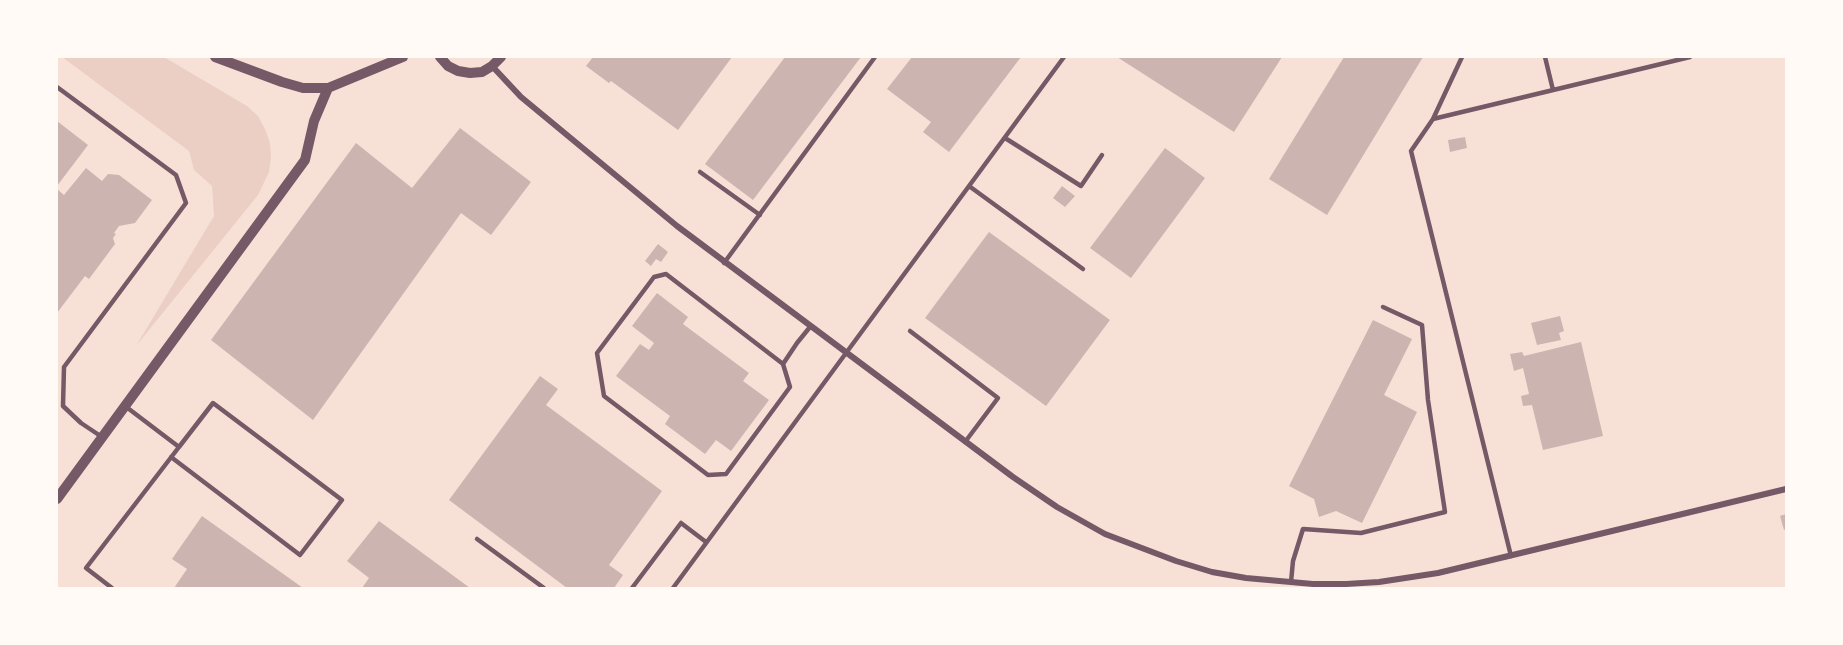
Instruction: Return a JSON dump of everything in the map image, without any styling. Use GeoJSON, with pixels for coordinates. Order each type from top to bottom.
{"type":"FeatureCollection","features":[{"type":"Feature","properties":{"kind":"street"},"geometry":{"type":"LineString","coordinates":[[214,57],[303,88],[328,88],[403,57]]}},
{"type":"Feature","properties":{"kind":"street"},"geometry":{"type":"LineString","coordinates":[[440,57],[448,66],[470,74],[482,72],[501,57]]}},
{"type":"Feature","properties":{"kind":"street"},"geometry":{"type":"LineString","coordinates":[[492,66],[521,97],[677,226],[965,442],[1057,507],[1104,534],[1176,561],[1212,572],[1281,584],[1379,582],[1438,573],[1786,489]]}},
{"type":"Feature","properties":{"kind":"street"},"geometry":{"type":"LineString","coordinates":[[57,499],[305,160],[314,121],[328,88]]}},
{"type":"Feature","properties":{"kind":"lane"},"geometry":{"type":"LineString","coordinates":[[724,263],[875,57]]}},
{"type":"Feature","properties":{"kind":"lane"},"geometry":{"type":"LineString","coordinates":[[673,588],[1064,57]]}},
{"type":"Feature","properties":{"kind":"lane"},"geometry":{"type":"LineString","coordinates":[[1462,57],[1432,119],[1412,151],[1511,556]]}},
{"type":"Feature","properties":{"kind":"lane"},"geometry":{"type":"LineString","coordinates":[[1545,57],[1553,90]]}},
{"type":"Feature","properties":{"kind":"lane"},"geometry":{"type":"LineString","coordinates":[[1432,119],[1690,57]]}},
{"type":"Feature","properties":{"kind":"lane"},"geometry":{"type":"LineString","coordinates":[[57,87],[176,175],[186,203],[64,367],[60,406],[102,437]]}},
{"type":"Feature","properties":{"kind":"lane"},"geometry":{"type":"LineString","coordinates":[[1005,138],[1081,186],[1102,155]]}},
{"type":"Feature","properties":{"kind":"lane"},"geometry":{"type":"LineString","coordinates":[[700,172],[759,216]]}},
{"type":"Feature","properties":{"kind":"lane"},"geometry":{"type":"LineString","coordinates":[[969,186],[1083,269]]}},
{"type":"Feature","properties":{"kind":"lane"},"geometry":{"type":"LineString","coordinates":[[666,274],[783,364],[790,387],[726,474],[708,475],[604,396],[597,353],[654,277],[666,274]]}},
{"type":"Feature","properties":{"kind":"lane"},"geometry":{"type":"LineString","coordinates":[[1291,582],[1293,561],[1303,529],[1361,533],[1445,512],[1428,399],[1422,325],[1383,307]]}},
{"type":"Feature","properties":{"kind":"lane"},"geometry":{"type":"LineString","coordinates":[[783,364],[810,327]]}},
{"type":"Feature","properties":{"kind":"lane"},"geometry":{"type":"LineString","coordinates":[[910,331],[998,398],[965,442]]}},
{"type":"Feature","properties":{"kind":"lane"},"geometry":{"type":"LineString","coordinates":[[112,588],[86,568],[178,447],[213,403],[342,500],[300,555],[171,457]]}},
{"type":"Feature","properties":{"kind":"lane"},"geometry":{"type":"LineString","coordinates":[[125,406],[178,447]]}},
{"type":"Feature","properties":{"kind":"lane"},"geometry":{"type":"LineString","coordinates":[[632,588],[681,523],[706,542]]}},
{"type":"Feature","properties":{"kind":"lane"},"geometry":{"type":"LineString","coordinates":[[477,539],[544,588]]}},
{"type":"Feature","properties":{"kind":"shaded area"},"geometry":{"type":"Polygon","coordinates":[[[62,57],[164,57],[247,106],[258,116],[270,143],[269,172],[258,195],[136,346],[214,216],[212,186],[194,170],[189,151],[62,57]]]}},
{"type":"Feature","properties":{"kind":"building"},"geometry":{"type":"Polygon","coordinates":[[[593,57],[732,57],[678,130],[611,81],[609,83],[586,66],[593,57]]]}},
{"type":"Feature","properties":{"kind":"building"},"geometry":{"type":"Polygon","coordinates":[[[785,57],[861,57],[753,200],[705,164],[785,57]]]}},
{"type":"Feature","properties":{"kind":"building"},"geometry":{"type":"Polygon","coordinates":[[[912,57],[1021,57],[949,152],[923,132],[931,122],[887,89],[912,57]]]}},
{"type":"Feature","properties":{"kind":"building"},"geometry":{"type":"Polygon","coordinates":[[[1117,57],[1282,57],[1234,132],[1117,57]]]}},
{"type":"Feature","properties":{"kind":"building"},"geometry":{"type":"Polygon","coordinates":[[[1344,57],[1423,57],[1327,215],[1269,179],[1344,57]]]}},
{"type":"Feature","properties":{"kind":"building"},"geometry":{"type":"Polygon","coordinates":[[[57,121],[88,145],[57,186],[57,121]]]}},
{"type":"Feature","properties":{"kind":"building"},"geometry":{"type":"Polygon","coordinates":[[[460,128],[531,182],[491,235],[461,213],[313,420],[211,340],[356,143],[412,188],[460,128]]]}},
{"type":"Feature","properties":{"kind":"building"},"geometry":{"type":"Polygon","coordinates":[[[1465,137],[1467,148],[1450,152],[1448,140],[1465,137]]]}},
{"type":"Feature","properties":{"kind":"building"},"geometry":{"type":"Polygon","coordinates":[[[1165,148],[1205,178],[1131,278],[1090,248],[1165,148]]]}},
{"type":"Feature","properties":{"kind":"building"},"geometry":{"type":"Polygon","coordinates":[[[86,168],[102,181],[108,174],[119,175],[152,200],[135,223],[119,226],[114,233],[116,234],[113,238],[115,244],[89,279],[85,276],[57,313],[57,189],[64,195],[86,168]]]}},
{"type":"Feature","properties":{"kind":"building"},"geometry":{"type":"Polygon","coordinates":[[[1062,186],[1075,196],[1065,207],[1053,198],[1062,186]]]}},
{"type":"Feature","properties":{"kind":"building"},"geometry":{"type":"Polygon","coordinates":[[[989,232],[1110,320],[1046,406],[925,318],[989,232]]]}},
{"type":"Feature","properties":{"kind":"building"},"geometry":{"type":"Polygon","coordinates":[[[658,244],[668,252],[661,262],[656,259],[651,266],[645,261],[658,244]]]}},
{"type":"Feature","properties":{"kind":"building"},"geometry":{"type":"Polygon","coordinates":[[[657,293],[688,317],[683,324],[749,373],[743,381],[769,400],[731,451],[716,440],[705,454],[665,424],[670,416],[616,376],[640,344],[649,350],[654,343],[632,326],[657,293]]]}},
{"type":"Feature","properties":{"kind":"building"},"geometry":{"type":"Polygon","coordinates":[[[1560,316],[1564,331],[1559,333],[1561,340],[1537,345],[1531,323],[1560,316]]]}},
{"type":"Feature","properties":{"kind":"building"},"geometry":{"type":"Polygon","coordinates":[[[1373,320],[1412,339],[1384,395],[1417,412],[1362,523],[1336,511],[1319,517],[1314,499],[1289,486],[1373,320]]]}},
{"type":"Feature","properties":{"kind":"building"},"geometry":{"type":"Polygon","coordinates":[[[1581,342],[1603,436],[1543,450],[1532,405],[1523,406],[1521,396],[1529,394],[1523,368],[1514,371],[1510,354],[1522,352],[1524,356],[1581,342]]]}},
{"type":"Feature","properties":{"kind":"building"},"geometry":{"type":"Polygon","coordinates":[[[540,376],[558,389],[546,405],[662,491],[609,565],[623,575],[614,588],[567,588],[449,500],[540,376]]]}},
{"type":"Feature","properties":{"kind":"building"},"geometry":{"type":"Polygon","coordinates":[[[1786,514],[1786,529],[1784,530],[1780,516],[1786,514]]]}},
{"type":"Feature","properties":{"kind":"building"},"geometry":{"type":"Polygon","coordinates":[[[202,516],[303,588],[174,588],[187,569],[172,559],[202,516]]]}},
{"type":"Feature","properties":{"kind":"building"},"geometry":{"type":"Polygon","coordinates":[[[379,521],[470,588],[362,588],[369,578],[347,561],[379,521]]]}}]}
